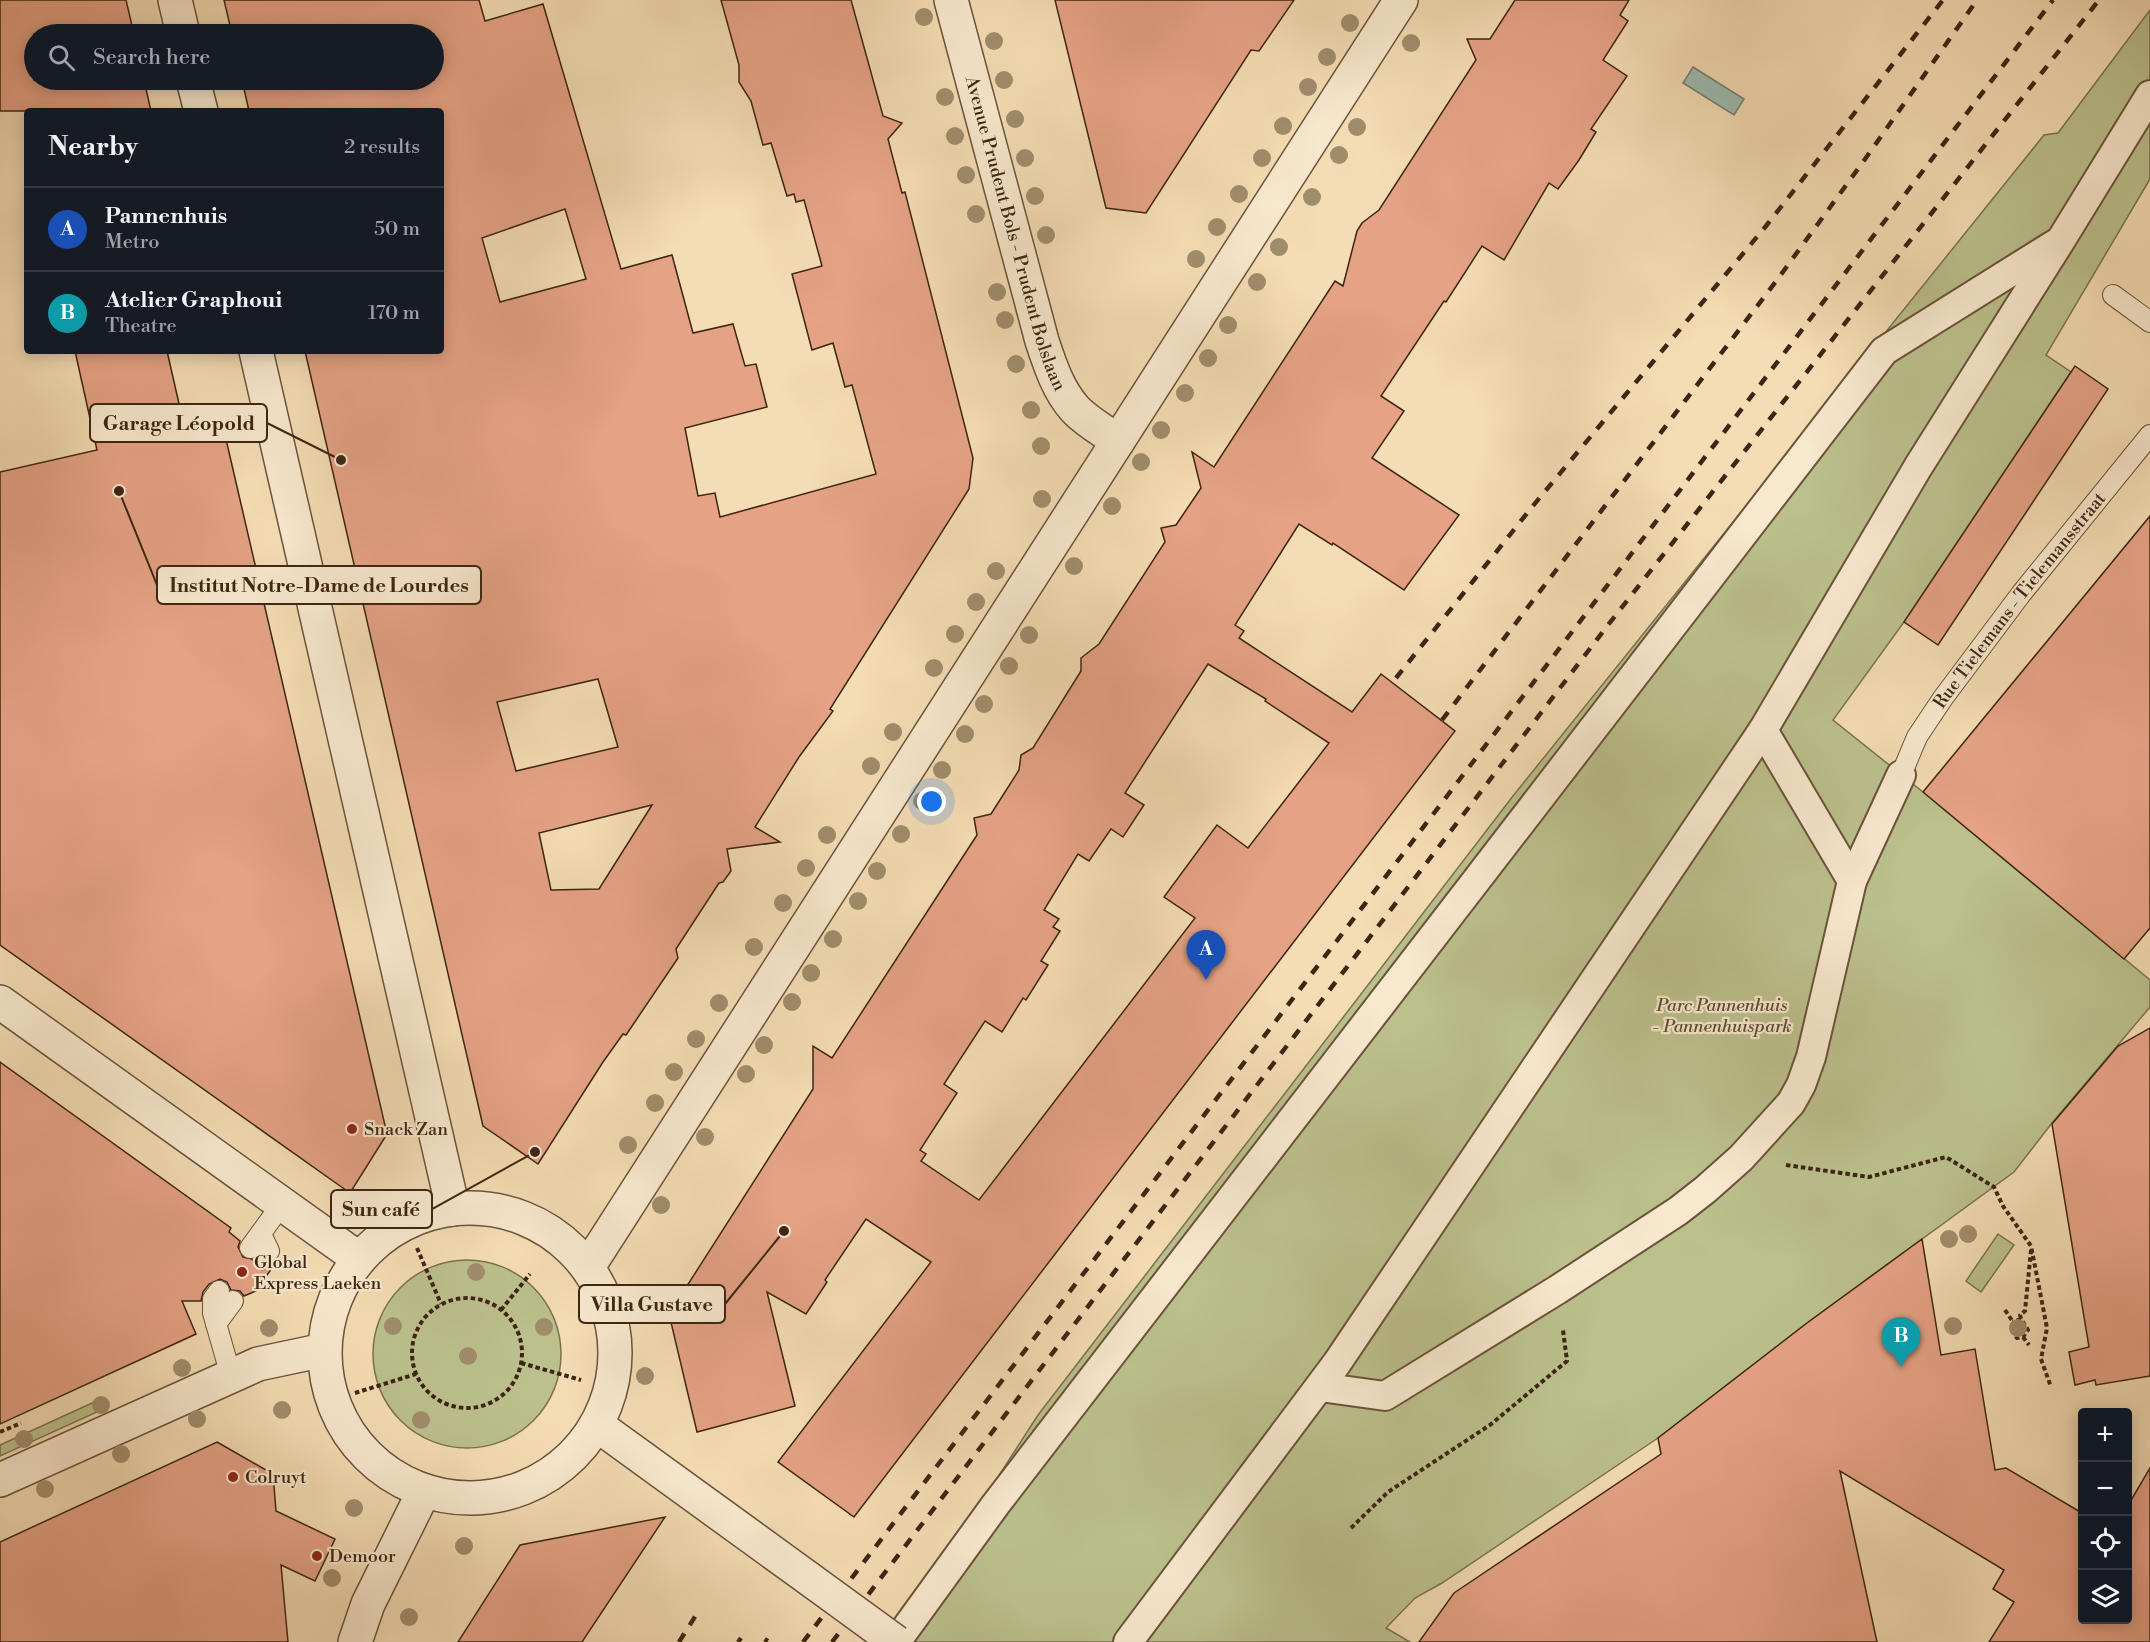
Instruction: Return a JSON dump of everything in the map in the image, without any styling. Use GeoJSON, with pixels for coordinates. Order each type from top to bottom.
{"type":"FeatureCollection","features":[{"type":"Feature","properties":{"kind":"street"},"geometry":{"type":"LineString","coordinates":[[175,0],[181,24]]}},
{"type":"Feature","properties":{"kind":"street","name":"Avenue Prudent Bols - Prudent Bolslaan"},"geometry":{"type":"LineString","coordinates":[[951,0],[1042,340],[1053,371],[1065,397],[1077,411],[1118,441]]}},
{"type":"Feature","properties":{"kind":"street"},"geometry":{"type":"LineString","coordinates":[[588,1267],[1401,0]]}},
{"type":"Feature","properties":{"kind":"street"},"geometry":{"type":"LineString","coordinates":[[196,90],[200,108]]}},
{"type":"Feature","properties":{"kind":"street"},"geometry":{"type":"LineString","coordinates":[[1128,1642],[1338,1363],[1763,730],[1917,467],[2150,95]]}},
{"type":"Feature","properties":{"kind":"street"},"geometry":{"type":"LineString","coordinates":[[597,1425],[896,1642],[996,1504],[1884,351],[2061,240]]}},
{"type":"Feature","properties":{"kind":"street"},"geometry":{"type":"LineString","coordinates":[[257,354],[453,1209]]}},
{"type":"Feature","properties":{"kind":"street"},"geometry":{"type":"LineString","coordinates":[[1763,730],[1852,881]]}},
{"type":"Feature","properties":{"kind":"street"},"geometry":{"type":"LineString","coordinates":[[1320,1387],[1385,1396],[1557,1290],[1678,1210],[1741,1158],[1791,1103],[1801,1085],[1811,1057],[1852,881],[1901,775]]}},
{"type":"Feature","properties":{"kind":"street"},"geometry":{"type":"LineString","coordinates":[[0,1002],[359,1259]]}},
{"type":"Feature","properties":{"kind":"street"},"geometry":{"type":"LineString","coordinates":[[484,1208],[514,1215],[542,1227],[567,1245],[588,1267],[604,1295],[613,1326],[616,1359],[611,1390],[597,1425],[573,1456],[541,1480],[504,1494],[464,1498],[424,1491],[395,1477],[369,1458],[348,1433],[334,1405],[327,1377],[324,1350],[329,1317],[341,1287],[359,1259],[380,1239],[406,1223],[453,1209],[484,1208]]}},
{"type":"Feature","properties":{"kind":"street"},"geometry":{"type":"LineString","coordinates":[[0,1480],[258,1364],[324,1350]]}},
{"type":"Feature","properties":{"kind":"street"},"geometry":{"type":"LineString","coordinates":[[355,1642],[368,1604],[424,1491]]}},
{"type":"Feature","properties":{"kind":"lane"},"geometry":{"type":"LineString","coordinates":[[2113,295],[2150,322]]}},
{"type":"Feature","properties":{"kind":"lane","name":"Rue Tielemans - Tielemansstraat"},"geometry":{"type":"LineString","coordinates":[[1901,775],[1917,737],[1943,698],[2021,594],[2150,435]]}},
{"type":"Feature","properties":{"kind":"lane"},"geometry":{"type":"LineString","coordinates":[[258,1246],[282,1204]]}},
{"type":"Feature","properties":{"kind":"lane"},"geometry":{"type":"LineString","coordinates":[[226,1296],[213,1299],[216,1324],[231,1376]]}},
{"type":"Feature","properties":{"kind":"path"},"geometry":{"type":"LineString","coordinates":[[1741,1158],[1869,1178],[1946,1157],[1994,1187],[2002,1206],[2031,1246],[2047,1328],[2041,1359],[2051,1387]]}},
{"type":"Feature","properties":{"kind":"path"},"geometry":{"type":"LineString","coordinates":[[2024,1337],[2028,1330],[2020,1316],[2025,1311],[2031,1246]]}},
{"type":"Feature","properties":{"kind":"path"},"geometry":{"type":"LineString","coordinates":[[417,1248],[441,1304]]}},
{"type":"Feature","properties":{"kind":"path"},"geometry":{"type":"LineString","coordinates":[[501,1310],[531,1274]]}},
{"type":"Feature","properties":{"kind":"path"},"geometry":{"type":"LineString","coordinates":[[1351,1528],[1388,1492],[1490,1425],[1567,1362],[1557,1290]]}},
{"type":"Feature","properties":{"kind":"path"},"geometry":{"type":"LineString","coordinates":[[472,1298],[488,1301],[501,1310],[512,1320],[519,1334],[522,1348],[521,1363],[515,1379],[505,1394],[490,1403],[473,1407],[455,1407],[439,1400],[425,1389],[416,1374],[412,1359],[413,1342],[418,1327],[428,1314],[441,1304],[456,1299],[472,1298]]}},
{"type":"Feature","properties":{"kind":"path"},"geometry":{"type":"LineString","coordinates":[[2005,1310],[2013,1322],[2012,1330],[2017,1338],[2024,1337]]}},
{"type":"Feature","properties":{"kind":"path"},"geometry":{"type":"LineString","coordinates":[[2013,1322],[2021,1319]]}},
{"type":"Feature","properties":{"kind":"path"},"geometry":{"type":"LineString","coordinates":[[2024,1337],[2029,1345]]}},
{"type":"Feature","properties":{"kind":"path"},"geometry":{"type":"LineString","coordinates":[[521,1363],[581,1380]]}},
{"type":"Feature","properties":{"kind":"path"},"geometry":{"type":"LineString","coordinates":[[355,1393],[416,1374]]}},
{"type":"Feature","properties":{"kind":"path"},"geometry":{"type":"LineString","coordinates":[[0,1432],[21,1423]]}},
{"type":"Feature","properties":{"kind":"path"},"geometry":{"type":"LineString","coordinates":[[765,1642],[769,1636]]}},
{"type":"Feature","properties":{"kind":"green space","name":"Parc Pannenhuis - Pannenhuispark"},"geometry":{"type":"Polygon","coordinates":[[[2150,10],[2150,179],[2046,355],[2071,372],[1904,622],[1833,720],[2150,980],[2150,1007],[2052,1123],[2014,1172],[1807,1323],[1658,1438],[1442,1583],[1415,1598],[1386,1628],[1410,1642],[884,1642],[938,1570],[1038,1415],[1513,796],[2044,135],[2058,133],[2150,10]]]}},
{"type":"Feature","properties":{"kind":"green space"},"geometry":{"type":"Polygon","coordinates":[[[1998,1234],[2014,1245],[1981,1292],[1966,1281],[1998,1234]]]}},
{"type":"Feature","properties":{"kind":"green space"},"geometry":{"type":"Polygon","coordinates":[[[458,1260],[476,1260],[503,1267],[534,1287],[554,1318],[561,1354],[554,1390],[534,1421],[503,1441],[476,1448],[458,1448],[423,1437],[407,1427],[394,1414],[377,1381],[373,1363],[373,1345],[384,1310],[394,1294],[407,1281],[440,1264],[458,1260]]]}},
{"type":"Feature","properties":{"kind":"green space"},"geometry":{"type":"Polygon","coordinates":[[[103,1398],[108,1407],[0,1456],[0,1445],[103,1398]]]}},
{"type":"Feature","properties":{"kind":"water"},"geometry":{"type":"Polygon","coordinates":[[[1693,67],[1744,99],[1734,115],[1683,83],[1693,67]]]}},
{"type":"Feature","properties":{"kind":"building"},"geometry":{"type":"Polygon","coordinates":[[[0,0],[126,0],[132,24],[24,24],[24,90],[146,90],[150,108],[24,108],[24,111],[0,111],[0,0]]]}},
{"type":"Feature","properties":{"kind":"building"},"geometry":{"type":"Polygon","coordinates":[[[224,0],[479,0],[485,21],[543,4],[621,269],[672,255],[693,333],[733,324],[745,366],[756,364],[767,407],[685,428],[698,496],[715,493],[720,517],[876,474],[852,385],[845,387],[833,343],[812,350],[792,274],[822,266],[804,200],[796,202],[794,194],[787,196],[771,143],[763,145],[751,101],[739,82],[739,65],[721,0],[851,0],[883,116],[902,123],[888,139],[902,193],[905,192],[973,458],[969,489],[830,709],[833,711],[799,757],[755,827],[780,842],[727,849],[731,871],[723,882],[719,883],[676,949],[678,958],[626,1035],[623,1034],[603,1062],[538,1164],[483,1126],[306,354],[444,354],[444,108],[248,108],[244,90],[444,90],[444,24],[230,24],[224,0]],[[565,209],[482,238],[500,302],[586,279],[565,209]],[[598,679],[497,702],[516,771],[618,747],[598,679]],[[652,805],[539,833],[551,890],[599,889],[652,805]]]}},
{"type":"Feature","properties":{"kind":"building"},"geometry":{"type":"Polygon","coordinates":[[[1055,0],[1294,0],[1259,51],[1251,50],[1146,213],[1106,208],[1055,0]]]}},
{"type":"Feature","properties":{"kind":"building"},"geometry":{"type":"Polygon","coordinates":[[[1515,0],[1629,0],[1620,15],[1628,21],[1603,60],[1627,76],[1591,129],[1596,132],[1579,160],[1558,189],[1549,183],[1504,260],[1482,246],[1381,396],[1404,411],[1372,458],[1459,515],[1404,590],[1333,543],[1332,545],[1299,524],[1235,625],[1244,631],[1239,638],[1352,712],[1381,674],[1455,731],[854,1517],[778,1462],[931,1262],[866,1219],[825,1280],[827,1282],[806,1314],[767,1292],[795,1406],[697,1432],[669,1314],[813,1089],[813,1046],[832,1058],[977,835],[974,818],[991,814],[1019,770],[1021,755],[1033,748],[1081,671],[1081,658],[1099,644],[1165,542],[1161,528],[1176,525],[1201,488],[1192,452],[1214,467],[1335,281],[1343,286],[1357,231],[1362,223],[1379,210],[1476,60],[1467,39],[1490,39],[1515,0]],[[1208,664],[1125,793],[1144,805],[1123,837],[1111,829],[1089,861],[1078,854],[1044,910],[1059,919],[1053,927],[1060,931],[1041,961],[1048,965],[1026,1000],[1023,998],[1002,1032],[985,1021],[944,1084],[957,1093],[920,1150],[926,1154],[921,1161],[979,1200],[1195,918],[1164,897],[1217,825],[1248,848],[1329,743],[1265,701],[1266,699],[1208,664]]]}},
{"type":"Feature","properties":{"kind":"building"},"geometry":{"type":"Polygon","coordinates":[[[76,354],[168,354],[185,430],[222,422],[387,1134],[350,1193],[0,945],[0,472],[97,450],[76,354]]]}},
{"type":"Feature","properties":{"kind":"building"},"geometry":{"type":"Polygon","coordinates":[[[2075,366],[2108,389],[1938,645],[1904,622],[2075,366]]]}},
{"type":"Feature","properties":{"kind":"building"},"geometry":{"type":"Polygon","coordinates":[[[2150,516],[2150,928],[2124,959],[1923,792],[2150,516]]]}},
{"type":"Feature","properties":{"kind":"building"},"geometry":{"type":"Polygon","coordinates":[[[2150,1028],[2150,1376],[2096,1385],[2095,1380],[2075,1385],[2069,1352],[2089,1347],[2052,1124],[2118,1046],[2150,1028]]]}},
{"type":"Feature","properties":{"kind":"building"},"geometry":{"type":"Polygon","coordinates":[[[0,1062],[231,1228],[229,1232],[240,1241],[238,1247],[243,1257],[252,1259],[262,1270],[274,1265],[256,1291],[244,1296],[240,1291],[231,1290],[227,1282],[220,1279],[209,1284],[203,1292],[201,1301],[182,1301],[196,1334],[0,1424],[0,1062]]]}},
{"type":"Feature","properties":{"kind":"building"},"geometry":{"type":"Polygon","coordinates":[[[1922,1239],[1941,1355],[1975,1349],[1995,1470],[2006,1468],[2078,1511],[2078,1624],[2132,1624],[2132,1499],[2150,1468],[2150,1642],[1989,1642],[2014,1602],[1993,1589],[2004,1570],[1840,1471],[1877,1642],[1419,1642],[1454,1593],[1661,1454],[1658,1438],[1807,1323],[1922,1239]]]}},
{"type":"Feature","properties":{"kind":"building"},"geometry":{"type":"Polygon","coordinates":[[[217,1442],[273,1474],[276,1511],[335,1539],[315,1581],[281,1565],[288,1642],[0,1642],[0,1542],[217,1442]]]}},
{"type":"Feature","properties":{"kind":"building"},"geometry":{"type":"Polygon","coordinates":[[[665,1517],[582,1642],[458,1642],[520,1545],[665,1517]]]}},
{"type":"Feature","properties":{"kind":"railway"},"geometry":{"type":"LineString","coordinates":[[1396,678],[1532,507],[1766,226],[1943,0]]}},
{"type":"Feature","properties":{"kind":"railway"},"geometry":{"type":"LineString","coordinates":[[1442,720],[1777,280],[1977,0]]}},
{"type":"Feature","properties":{"kind":"railway"},"geometry":{"type":"LineString","coordinates":[[803,1642],[2053,0]]}},
{"type":"Feature","properties":{"kind":"railway"},"geometry":{"type":"LineString","coordinates":[[832,1642],[1608,625],[2099,0]]}},
{"type":"Feature","properties":{"kind":"railway"},"geometry":{"type":"LineString","coordinates":[[679,1642],[698,1612]]}},
{"type":"Feature","properties":{"kind":"railway"},"geometry":{"type":"LineString","coordinates":[[738,1642],[741,1638]]}},
{"type":"Feature","properties":{"kind":"place","name":"Garage Léopold"},"geometry":{"type":"Point","coordinates":[341,460]}},
{"type":"Feature","properties":{"kind":"place","name":"Institut Notre-Dame de Lourdes"},"geometry":{"type":"Point","coordinates":[119,491]}},
{"type":"Feature","properties":{"kind":"place","name":"Pannenhuis"},"geometry":{"type":"Point","coordinates":[1206,980]}},
{"type":"Feature","properties":{"kind":"place","name":"Snack Zan"},"geometry":{"type":"Point","coordinates":[352,1129]}},
{"type":"Feature","properties":{"kind":"place","name":"Sun café"},"geometry":{"type":"Point","coordinates":[535,1152]}},
{"type":"Feature","properties":{"kind":"place","name":"Villa Gustave"},"geometry":{"type":"Point","coordinates":[784,1231]}},
{"type":"Feature","properties":{"kind":"place","name":"Global Express Laeken"},"geometry":{"type":"Point","coordinates":[242,1272]}},
{"type":"Feature","properties":{"kind":"place","name":"Atelier Graphoui"},"geometry":{"type":"Point","coordinates":[1901,1367]}},
{"type":"Feature","properties":{"kind":"place","name":"Colruyt"},"geometry":{"type":"Point","coordinates":[233,1477]}},
{"type":"Feature","properties":{"kind":"place","name":"Demoor"},"geometry":{"type":"Point","coordinates":[317,1556]}}]}
